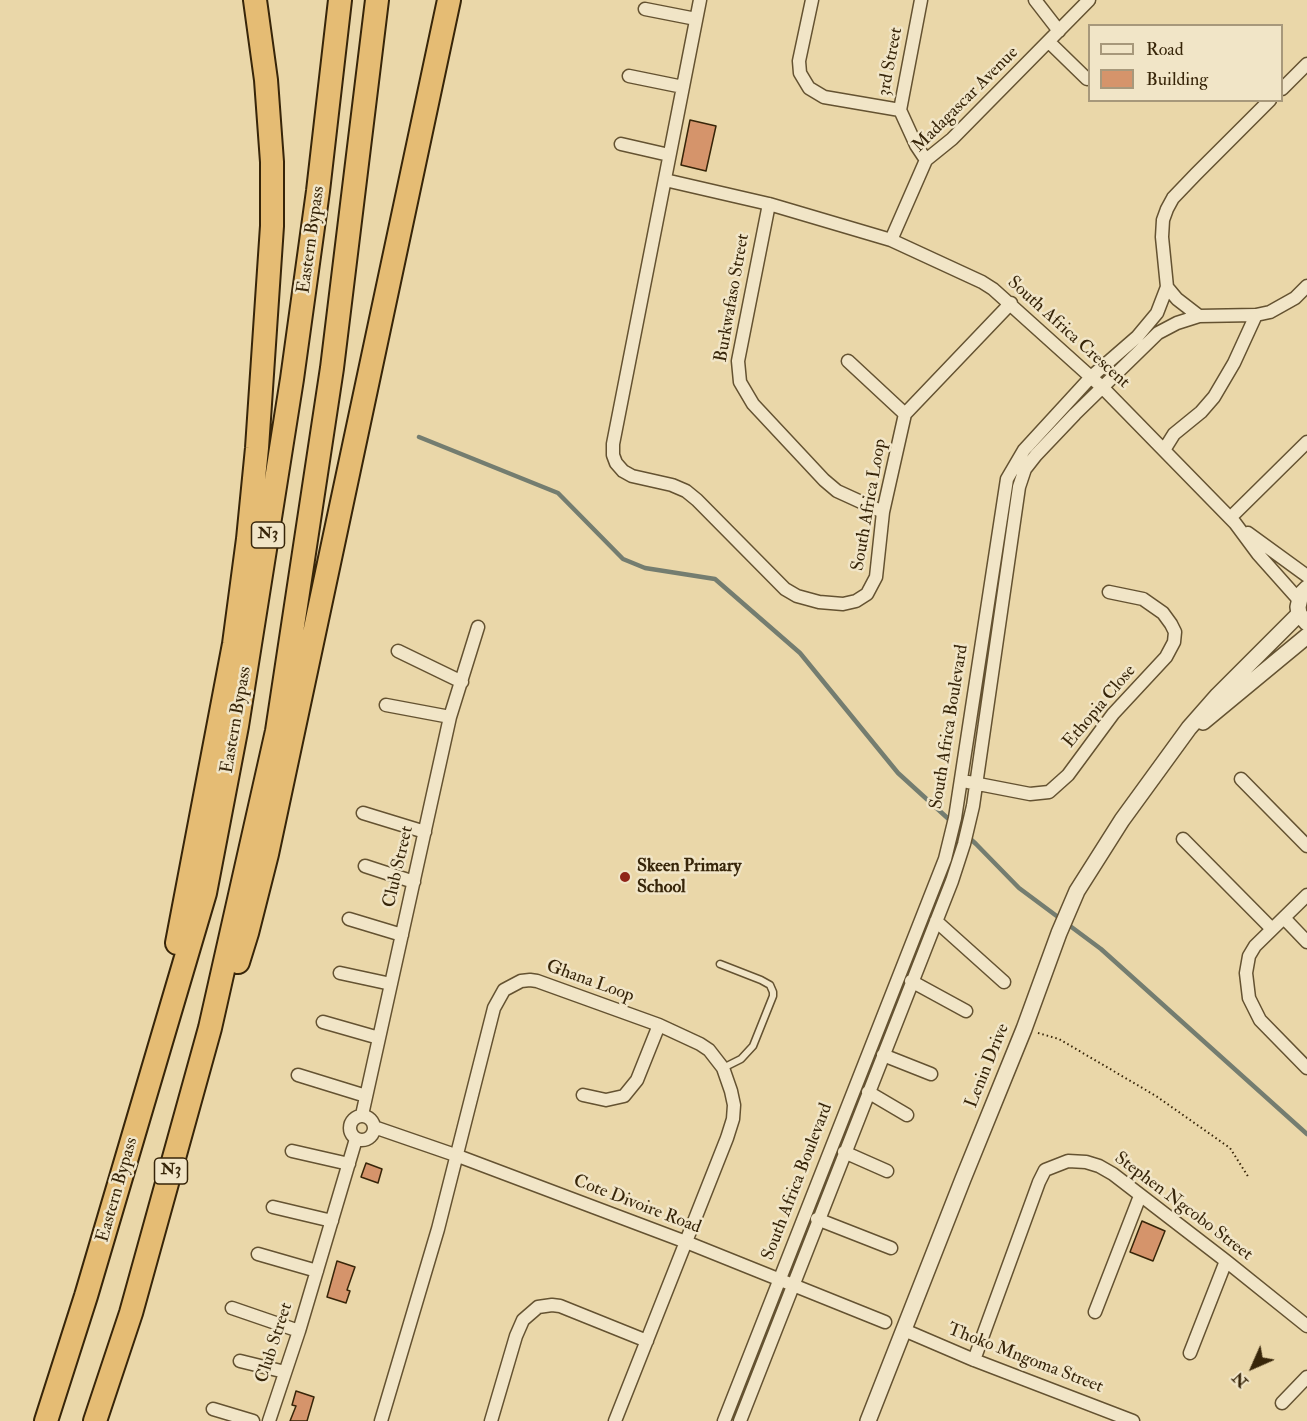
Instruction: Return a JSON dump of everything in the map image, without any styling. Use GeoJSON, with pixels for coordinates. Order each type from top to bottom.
{"type":"FeatureCollection","features":[{"type":"Feature","properties":{"kind":"highway"},"geometry":{"type":"LineString","coordinates":[[154,1062],[234,644],[249,539],[266,339],[272,216],[272,162],[266,80],[255,0]]}},
{"type":"Feature","properties":{"kind":"highway","name":"Eastern Bypass"},"geometry":{"type":"LineString","coordinates":[[46,1421],[93,1274],[205,893],[237,726],[292,379],[318,191],[340,0]]}},
{"type":"Feature","properties":{"kind":"highway","name":"Eastern Bypass"},"geometry":{"type":"LineString","coordinates":[[95,1421],[131,1313],[210,1028],[277,732],[332,368],[377,0]]}},
{"type":"Feature","properties":{"kind":"highway"},"geometry":{"type":"LineString","coordinates":[[210,1028],[240,955],[267,854],[449,0]]}},
{"type":"Feature","properties":{"kind":"street","name":"South Africa Loop"},"geometry":{"type":"LineString","coordinates":[[700,0],[613,444],[616,463],[632,476],[672,485],[686,491],[785,589],[797,596],[819,602],[843,604],[856,601],[867,594],[876,578],[883,512],[905,414]]}},
{"type":"Feature","properties":{"kind":"street"},"geometry":{"type":"LineString","coordinates":[[812,0],[799,61],[800,73],[809,88],[824,97],[900,110]]}},
{"type":"Feature","properties":{"kind":"street","name":"3rd Street"},"geometry":{"type":"LineString","coordinates":[[921,0],[900,110],[916,145],[926,160]]}},
{"type":"Feature","properties":{"kind":"street"},"geometry":{"type":"LineString","coordinates":[[1035,0],[1059,31]]}},
{"type":"Feature","properties":{"kind":"street","name":"Madagascar Avenue"},"geometry":{"type":"LineString","coordinates":[[891,240],[926,160],[952,139],[1089,0]]}},
{"type":"Feature","properties":{"kind":"street"},"geometry":{"type":"LineString","coordinates":[[645,9],[696,19]]}},
{"type":"Feature","properties":{"kind":"street"},"geometry":{"type":"LineString","coordinates":[[1049,42],[1087,79]]}},
{"type":"Feature","properties":{"kind":"street"},"geometry":{"type":"LineString","coordinates":[[1283,87],[1307,64]]}},
{"type":"Feature","properties":{"kind":"street"},"geometry":{"type":"LineString","coordinates":[[629,76],[683,87]]}},
{"type":"Feature","properties":{"kind":"street","name":"South Africa Boulevard"},"geometry":{"type":"LineString","coordinates":[[724,1421],[948,849],[1007,479],[1016,460],[1024,450],[1091,377],[1157,314],[1167,287],[1163,220],[1173,198],[1268,102]]}},
{"type":"Feature","properties":{"kind":"street"},"geometry":{"type":"LineString","coordinates":[[621,144],[669,155]]}},
{"type":"Feature","properties":{"kind":"street","name":"South Africa Crescent"},"geometry":{"type":"LineString","coordinates":[[665,180],[769,204],[891,240],[982,282],[1011,303],[1103,388],[1233,520],[1258,554],[1303,606]]}},
{"type":"Feature","properties":{"kind":"street","name":"Burkwafaso Street"},"geometry":{"type":"LineString","coordinates":[[769,204],[738,361],[740,382],[753,404],[824,480],[837,491],[883,512]]}},
{"type":"Feature","properties":{"kind":"street","name":"South Africa Boulevard"},"geometry":{"type":"LineString","coordinates":[[740,1421],[957,866],[973,806],[1021,478],[1036,455],[1158,333],[1199,316],[1256,315],[1282,307],[1307,286]]}},
{"type":"Feature","properties":{"kind":"street"},"geometry":{"type":"LineString","coordinates":[[1167,287],[1177,299],[1199,316]]}},
{"type":"Feature","properties":{"kind":"street"},"geometry":{"type":"LineString","coordinates":[[848,361],[905,414],[1011,303]]}},
{"type":"Feature","properties":{"kind":"street"},"geometry":{"type":"LineString","coordinates":[[1164,450],[1174,434],[1201,412],[1214,397],[1234,363],[1256,315]]}},
{"type":"Feature","properties":{"kind":"street"},"geometry":{"type":"LineString","coordinates":[[1233,520],[1307,442]]}},
{"type":"Feature","properties":{"kind":"street","name":"South Africa Crescent"},"geometry":{"type":"LineString","coordinates":[[1233,520],[1307,576]]}},
{"type":"Feature","properties":{"kind":"street","name":"Ethopia Close"},"geometry":{"type":"LineString","coordinates":[[960,782],[1030,795],[1049,792],[1068,775],[1113,714],[1166,657],[1174,642],[1175,632],[1164,613],[1143,599],[1109,592]]}},
{"type":"Feature","properties":{"kind":"street"},"geometry":{"type":"LineString","coordinates":[[1177,744],[1205,708],[1303,606]]}},
{"type":"Feature","properties":{"kind":"street","name":"Club Street"},"geometry":{"type":"LineString","coordinates":[[362,1115],[450,717],[478,627]]}},
{"type":"Feature","properties":{"kind":"street"},"geometry":{"type":"LineString","coordinates":[[1177,744],[1307,636]]}},
{"type":"Feature","properties":{"kind":"street"},"geometry":{"type":"LineString","coordinates":[[398,651],[462,682]]}},
{"type":"Feature","properties":{"kind":"street"},"geometry":{"type":"LineString","coordinates":[[386,705],[450,717]]}},
{"type":"Feature","properties":{"kind":"street","name":"Lenin Drive"},"geometry":{"type":"LineString","coordinates":[[868,1421],[1024,1029],[1067,912],[1097,859],[1177,744]]}},
{"type":"Feature","properties":{"kind":"street"},"geometry":{"type":"LineString","coordinates":[[1241,779],[1307,846]]}},
{"type":"Feature","properties":{"kind":"street"},"geometry":{"type":"LineString","coordinates":[[363,813],[425,832]]}},
{"type":"Feature","properties":{"kind":"street"},"geometry":{"type":"LineString","coordinates":[[1183,839],[1272,928]]}},
{"type":"Feature","properties":{"kind":"street"},"geometry":{"type":"LineString","coordinates":[[365,867],[414,882]]}},
{"type":"Feature","properties":{"kind":"street"},"geometry":{"type":"LineString","coordinates":[[1307,895],[1255,946],[1249,956],[1246,973],[1249,998],[1260,1020],[1307,1068]]}},
{"type":"Feature","properties":{"kind":"street"},"geometry":{"type":"LineString","coordinates":[[1284,918],[1307,942]]}},
{"type":"Feature","properties":{"kind":"street"},"geometry":{"type":"LineString","coordinates":[[349,919],[402,934]]}},
{"type":"Feature","properties":{"kind":"street"},"geometry":{"type":"LineString","coordinates":[[936,921],[1005,982]]}},
{"type":"Feature","properties":{"kind":"street"},"geometry":{"type":"LineString","coordinates":[[340,973],[391,984]]}},
{"type":"Feature","properties":{"kind":"street","name":"Ghana Loop"},"geometry":{"type":"LineString","coordinates":[[381,1421],[458,1156],[490,1023],[498,998],[504,990],[521,981],[537,981],[658,1025],[700,1044],[709,1050],[723,1068],[733,1098],[733,1119],[615,1421]]}},
{"type":"Feature","properties":{"kind":"street"},"geometry":{"type":"LineString","coordinates":[[911,981],[966,1011]]}},
{"type":"Feature","properties":{"kind":"street"},"geometry":{"type":"LineString","coordinates":[[323,1022],[379,1038]]}},
{"type":"Feature","properties":{"kind":"street"},"geometry":{"type":"LineString","coordinates":[[583,1095],[606,1100],[624,1096],[637,1080],[658,1025]]}},
{"type":"Feature","properties":{"kind":"street"},"geometry":{"type":"LineString","coordinates":[[883,1055],[930,1074]]}},
{"type":"Feature","properties":{"kind":"street"},"geometry":{"type":"LineString","coordinates":[[298,1075],[366,1096]]}},
{"type":"Feature","properties":{"kind":"street"},"geometry":{"type":"LineString","coordinates":[[868,1092],[907,1115]]}},
{"type":"Feature","properties":{"kind":"street"},"geometry":{"type":"LineString","coordinates":[[362,1115],[371,1120],[374,1127],[367,1139],[356,1139],[351,1134],[350,1123],[355,1117],[362,1115]]}},
{"type":"Feature","properties":{"kind":"street","name":"Cote Divoire Road"},"geometry":{"type":"LineString","coordinates":[[374,1127],[458,1156],[686,1242],[885,1322]]}},
{"type":"Feature","properties":{"kind":"street","name":"Club Street"},"geometry":{"type":"LineString","coordinates":[[269,1421],[299,1331],[356,1139]]}},
{"type":"Feature","properties":{"kind":"street"},"geometry":{"type":"LineString","coordinates":[[292,1150],[349,1164]]}},
{"type":"Feature","properties":{"kind":"street"},"geometry":{"type":"LineString","coordinates":[[844,1152],[887,1171]]}},
{"type":"Feature","properties":{"kind":"street","name":"Stephen Ngcobo Street"},"geometry":{"type":"LineString","coordinates":[[974,1360],[1039,1182],[1045,1170],[1068,1161],[1086,1161],[1113,1174],[1307,1326]]}},
{"type":"Feature","properties":{"kind":"street"},"geometry":{"type":"LineString","coordinates":[[1095,1312],[1140,1196]]}},
{"type":"Feature","properties":{"kind":"street"},"geometry":{"type":"LineString","coordinates":[[273,1207],[332,1221]]}},
{"type":"Feature","properties":{"kind":"street"},"geometry":{"type":"LineString","coordinates":[[818,1219],[891,1248]]}},
{"type":"Feature","properties":{"kind":"street"},"geometry":{"type":"LineString","coordinates":[[258,1254],[317,1272]]}},
{"type":"Feature","properties":{"kind":"street"},"geometry":{"type":"LineString","coordinates":[[1190,1353],[1226,1261]]}},
{"type":"Feature","properties":{"kind":"street"},"geometry":{"type":"LineString","coordinates":[[491,1421],[516,1336],[523,1320],[538,1307],[560,1306],[647,1341]]}},
{"type":"Feature","properties":{"kind":"street"},"geometry":{"type":"LineString","coordinates":[[232,1308],[299,1331]]}},
{"type":"Feature","properties":{"kind":"street","name":"Thoko Mngoma Street"},"geometry":{"type":"LineString","coordinates":[[904,1330],[1131,1421]]}},
{"type":"Feature","properties":{"kind":"street"},"geometry":{"type":"LineString","coordinates":[[240,1361],[285,1371]]}},
{"type":"Feature","properties":{"kind":"street"},"geometry":{"type":"LineString","coordinates":[[1282,1403],[1307,1377]]}},
{"type":"Feature","properties":{"kind":"street"},"geometry":{"type":"LineString","coordinates":[[213,1409],[253,1421]]}},
{"type":"Feature","properties":{"kind":"lane"},"geometry":{"type":"LineString","coordinates":[[720,964],[766,982],[772,988],[773,996],[753,1046],[741,1059],[723,1068]]}},
{"type":"Feature","properties":{"kind":"path"},"geometry":{"type":"LineString","coordinates":[[1024,1029],[1059,1038],[1156,1096],[1230,1148],[1249,1178]]}},
{"type":"Feature","properties":{"kind":"building"},"geometry":{"type":"Polygon","coordinates":[[[690,120],[716,126],[706,171],[681,165],[690,120]]]}},
{"type":"Feature","properties":{"kind":"building"},"geometry":{"type":"Polygon","coordinates":[[[366,1163],[382,1169],[378,1183],[361,1177],[366,1163]]]}},
{"type":"Feature","properties":{"kind":"building"},"geometry":{"type":"Polygon","coordinates":[[[1142,1221],[1165,1231],[1153,1261],[1130,1252],[1142,1221]]]}},
{"type":"Feature","properties":{"kind":"building"},"geometry":{"type":"Polygon","coordinates":[[[337,1261],[355,1267],[347,1290],[350,1291],[346,1303],[327,1297],[337,1261]]]}},
{"type":"Feature","properties":{"kind":"building"},"geometry":{"type":"Polygon","coordinates":[[[296,1391],[314,1397],[307,1421],[290,1421],[296,1406],[292,1405],[296,1391]]]}},
{"type":"Feature","properties":{"kind":"waterway"},"geometry":{"type":"LineString","coordinates":[[419,437],[558,493],[623,559],[645,568],[715,579],[800,653],[898,773],[976,844],[1019,888],[1101,949],[1307,1134]]}},
{"type":"Feature","properties":{"kind":"place","name":"Skeen Primary School"},"geometry":{"type":"Point","coordinates":[625,877]}}]}
